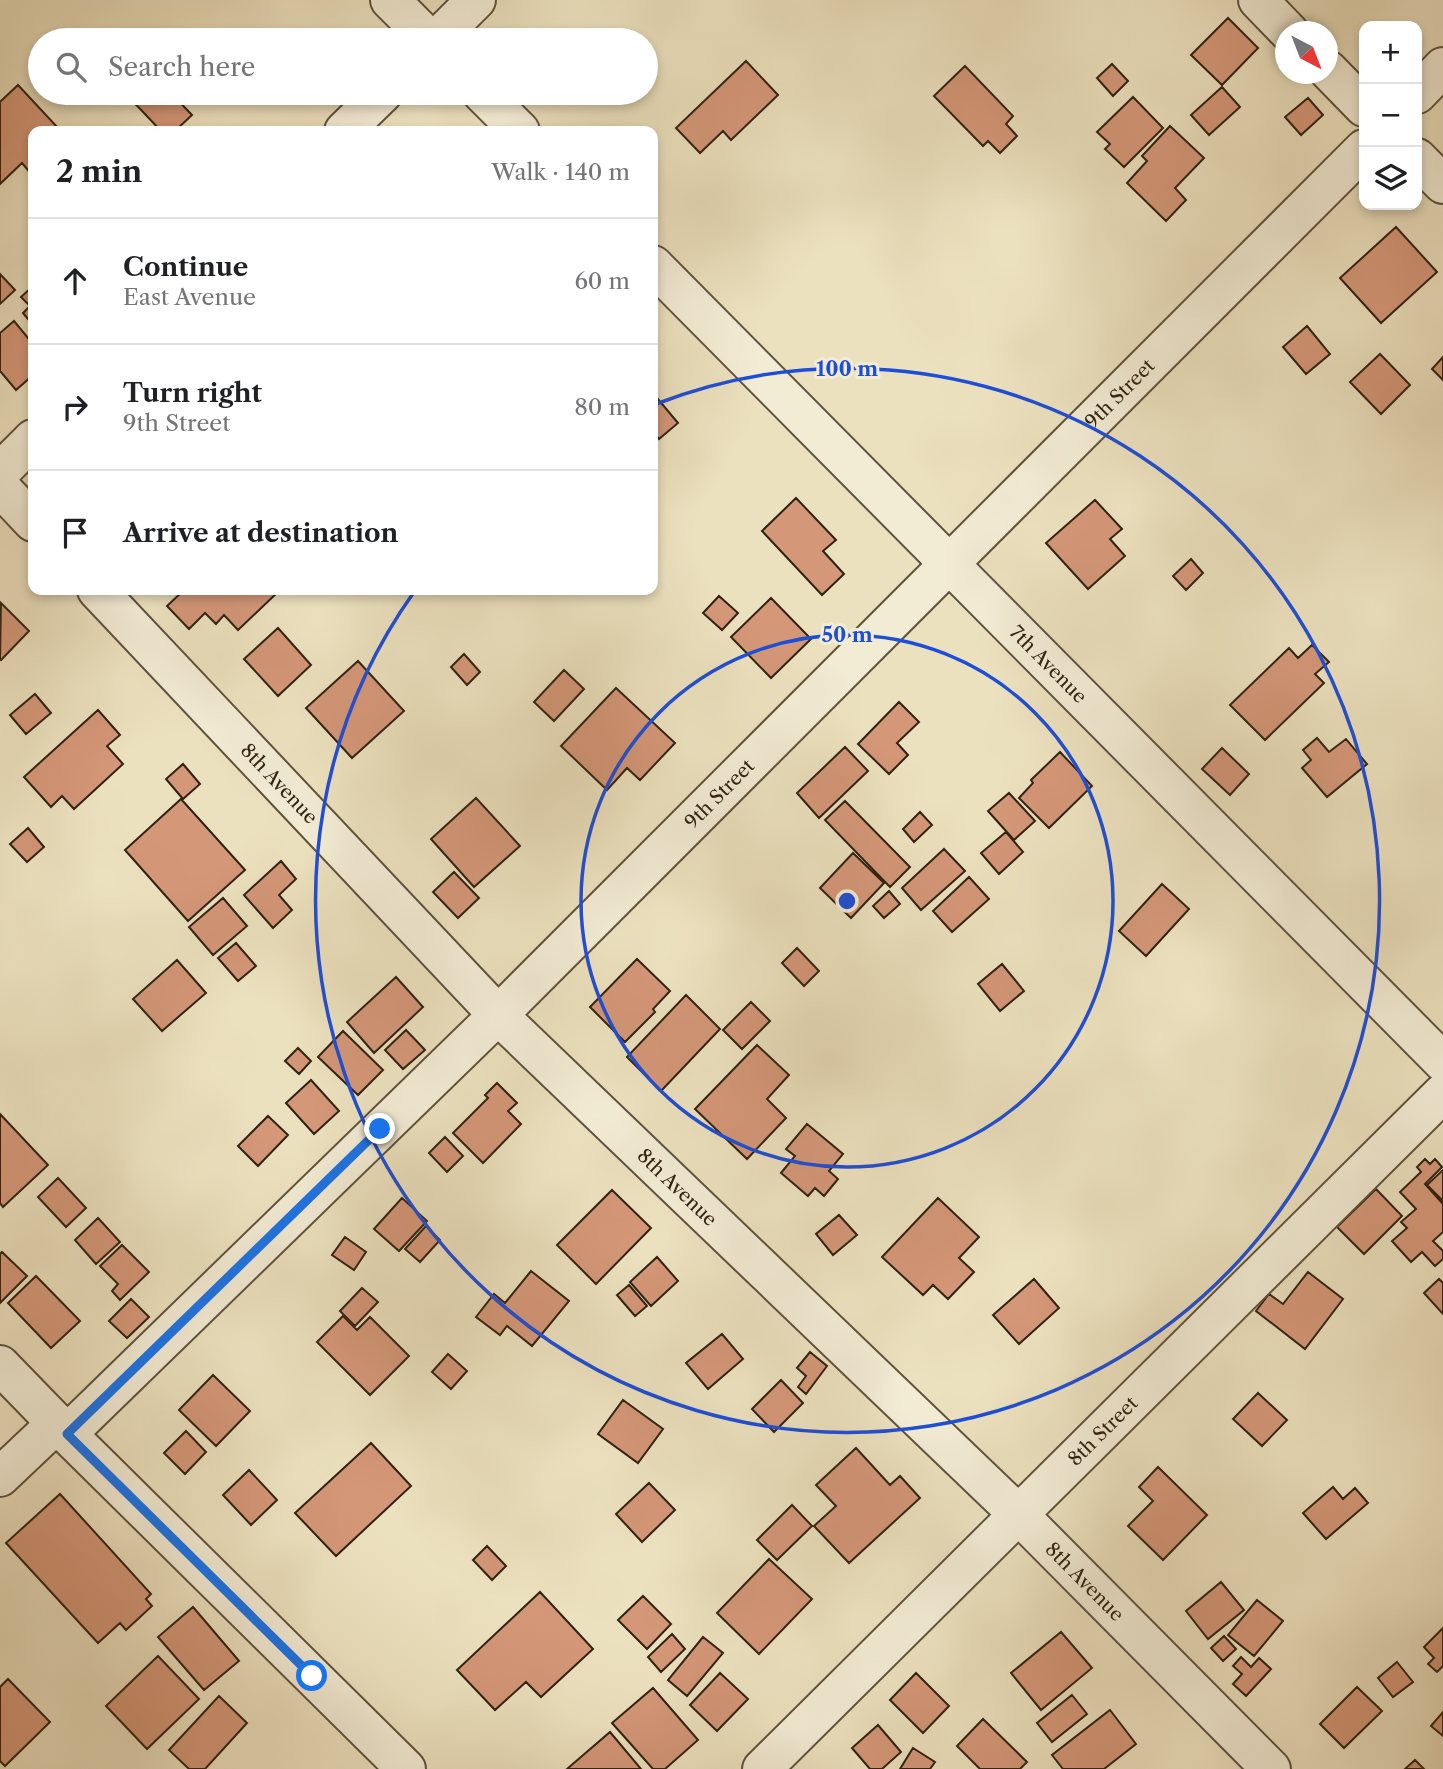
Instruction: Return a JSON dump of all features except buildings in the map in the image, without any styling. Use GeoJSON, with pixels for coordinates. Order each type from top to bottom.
{"type":"FeatureCollection","features":[{"type":"Feature","properties":{"kind":"street"},"geometry":{"type":"LineString","coordinates":[[390,0],[418,28]]}},
{"type":"Feature","properties":{"kind":"street"},"geometry":{"type":"LineString","coordinates":[[448,28],[476,0]]}},
{"type":"Feature","properties":{"kind":"street"},"geometry":{"type":"LineString","coordinates":[[1258,0],[1278,21]]}},
{"type":"Feature","properties":{"kind":"street"},"geometry":{"type":"LineString","coordinates":[[1422,89],[1443,67]]}},
{"type":"Feature","properties":{"kind":"street"},"geometry":{"type":"LineString","coordinates":[[1338,80],[1359,102]]}},
{"type":"Feature","properties":{"kind":"street"},"geometry":{"type":"LineString","coordinates":[[349,126],[371,105]]}},
{"type":"Feature","properties":{"kind":"street"},"geometry":{"type":"LineString","coordinates":[[494,105],[515,126]]}},
{"type":"Feature","properties":{"kind":"street","name":"9th Street"},"geometry":{"type":"LineString","coordinates":[[0,1477],[62,1429],[498,1015],[1359,154]]}},
{"type":"Feature","properties":{"kind":"street"},"geometry":{"type":"LineString","coordinates":[[1422,163],[1443,184]]}},
{"type":"Feature","properties":{"kind":"street","name":"7th Avenue"},"geometry":{"type":"LineString","coordinates":[[658,270],[1443,1062]]}},
{"type":"Feature","properties":{"kind":"street"},"geometry":{"type":"LineString","coordinates":[[0,472],[28,444]]}},
{"type":"Feature","properties":{"kind":"street"},"geometry":{"type":"LineString","coordinates":[[0,487],[28,517]]}},
{"type":"Feature","properties":{"kind":"street","name":"8th Avenue"},"geometry":{"type":"LineString","coordinates":[[102,595],[498,1015],[1018,1514],[1272,1769]]}},
{"type":"Feature","properties":{"kind":"street","name":"8th Street"},"geometry":{"type":"LineString","coordinates":[[762,1769],[1443,1093]]}},
{"type":"Feature","properties":{"kind":"street"},"geometry":{"type":"LineString","coordinates":[[0,1365],[406,1769]]}},
{"type":"Feature","properties":{"kind":"route"},"geometry":{"type":"LineString","coordinates":[[312,1676],[67,1434],[380,1129]]}}]}
